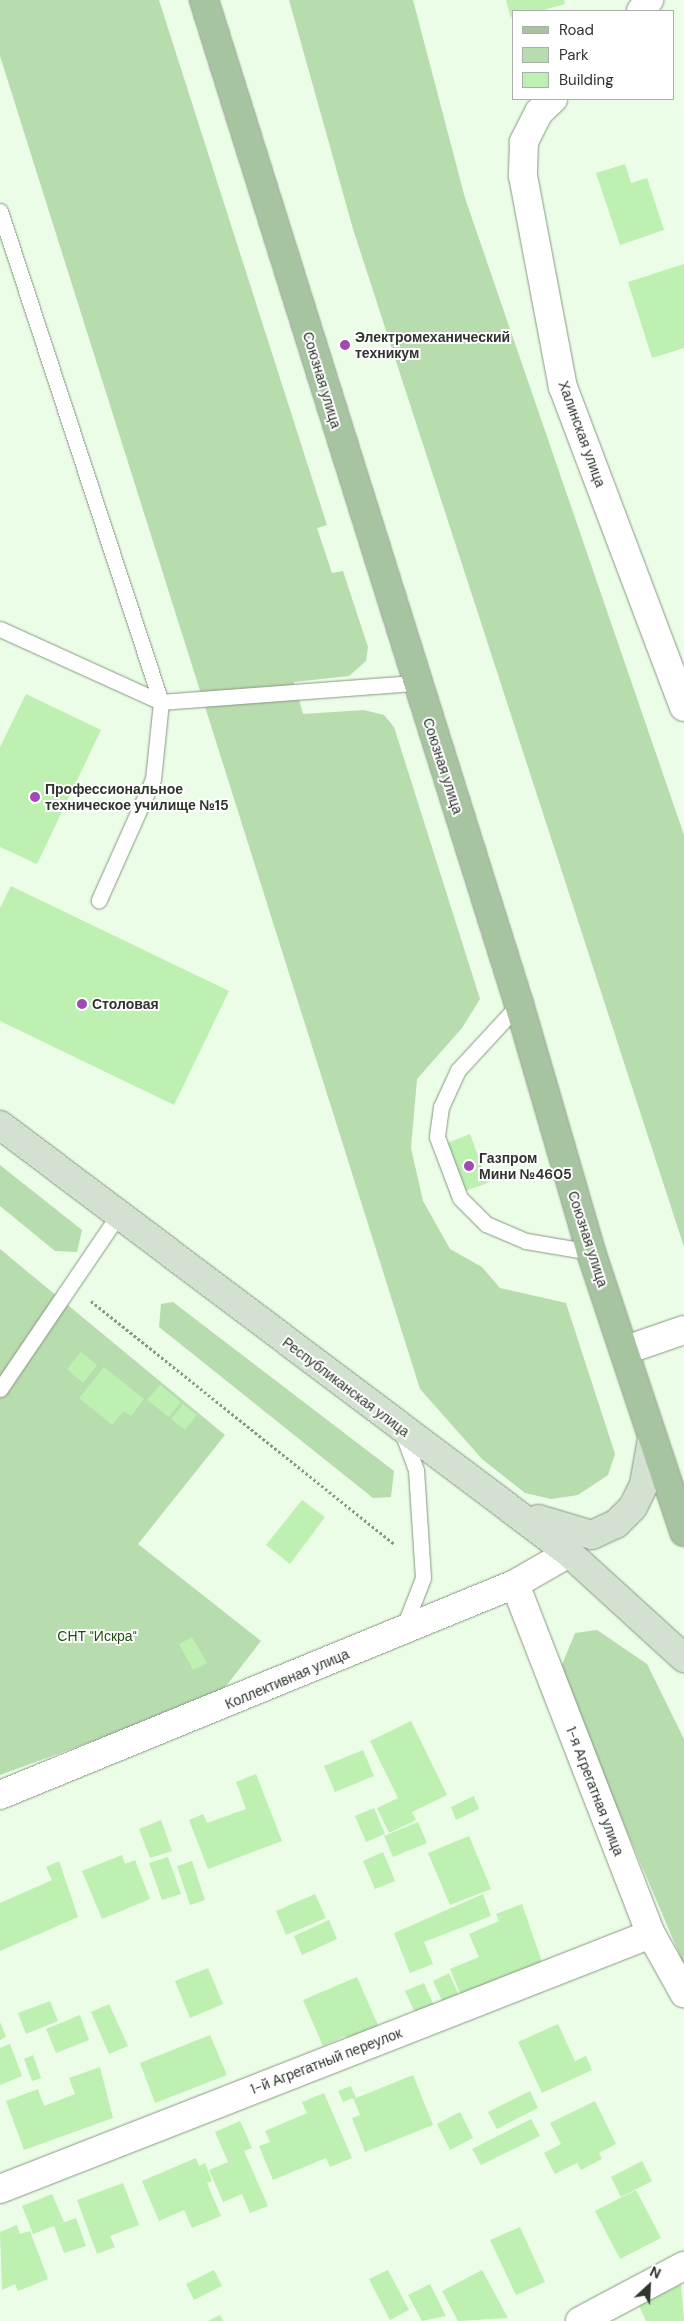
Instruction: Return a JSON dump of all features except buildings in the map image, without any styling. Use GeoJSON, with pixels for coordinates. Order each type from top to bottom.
{"type":"FeatureCollection","features":[{"type":"Feature","properties":{"kind":"main road","name":"Союзная улица"},"geometry":{"type":"LineString","coordinates":[[204,0],[416,682],[519,1004],[591,1252],[626,1350],[652,1439],[684,1532]]}},
{"type":"Feature","properties":{"kind":"main road","name":"Республиканская улица"},"geometry":{"type":"LineString","coordinates":[[0,1125],[117,1217],[569,1553],[684,1658]]}},
{"type":"Feature","properties":{"kind":"main road"},"geometry":{"type":"LineString","coordinates":[[500,1502],[565,1530],[592,1535],[616,1524],[633,1507],[650,1463],[652,1439]]}},
{"type":"Feature","properties":{"kind":"street","name":"Халинская улица"},"geometry":{"type":"LineString","coordinates":[[552,100],[539,112],[524,142],[523,176],[563,387],[684,707]]}},
{"type":"Feature","properties":{"kind":"street"},"geometry":{"type":"LineString","coordinates":[[626,1350],[684,1330]]}},
{"type":"Feature","properties":{"kind":"street","name":"Коллективная улица"},"geometry":{"type":"LineString","coordinates":[[0,1795],[515,1584],[569,1553]]}},
{"type":"Feature","properties":{"kind":"street","name":"1-я Агрегатная улица"},"geometry":{"type":"LineString","coordinates":[[515,1584],[651,1934],[684,1993]]}},
{"type":"Feature","properties":{"kind":"street","name":"1-й Агрегатный переулок"},"geometry":{"type":"LineString","coordinates":[[0,2189],[651,1934]]}},
{"type":"Feature","properties":{"kind":"street"},"geometry":{"type":"LineString","coordinates":[[580,2321],[684,2266]]}},
{"type":"Feature","properties":{"kind":"lane"},"geometry":{"type":"LineString","coordinates":[[0,212],[161,702],[153,779],[99,900]]}},
{"type":"Feature","properties":{"kind":"lane"},"geometry":{"type":"LineString","coordinates":[[0,629],[161,702],[416,682]]}},
{"type":"Feature","properties":{"kind":"lane"},"geometry":{"type":"LineString","coordinates":[[519,1004],[458,1070],[441,1107],[437,1137],[460,1198],[486,1224],[526,1241],[591,1252]]}},
{"type":"Feature","properties":{"kind":"lane"},"geometry":{"type":"LineString","coordinates":[[0,1389],[117,1217]]}},
{"type":"Feature","properties":{"kind":"lane"},"geometry":{"type":"LineString","coordinates":[[391,1634],[407,1619],[423,1567],[416,1470],[401,1428]]}},
{"type":"Feature","properties":{"kind":"path"},"geometry":{"type":"LineString","coordinates":[[71,1285],[423,1567]]}},
{"type":"Feature","properties":{"kind":"green space"},"geometry":{"type":"Polygon","coordinates":[[[0,0],[159,0],[327,525],[317,528],[332,573],[343,571],[368,647],[366,661],[349,676],[294,682],[303,714],[364,710],[384,715],[394,727],[480,999],[462,1028],[417,1079],[411,1148],[423,1201],[450,1249],[482,1267],[500,1288],[566,1303],[615,1454],[608,1475],[578,1495],[551,1499],[525,1493],[482,1459],[420,1389],[0,56],[0,0]]]}},
{"type":"Feature","properties":{"kind":"green space"},"geometry":{"type":"Polygon","coordinates":[[[289,0],[413,0],[465,198],[684,835],[684,1247],[353,229],[289,0]]]}},
{"type":"Feature","properties":{"kind":"green space"},"geometry":{"type":"Polygon","coordinates":[[[0,1165],[82,1230],[77,1252],[55,1251],[0,1206],[0,1165]]]}},
{"type":"Feature","properties":{"kind":"green space","name":"СНТ \"Искра\""},"geometry":{"type":"Polygon","coordinates":[[[0,1249],[225,1435],[138,1544],[261,1641],[219,1695],[0,1775],[0,1249]]]}},
{"type":"Feature","properties":{"kind":"green space"},"geometry":{"type":"Polygon","coordinates":[[[173,1302],[394,1471],[391,1497],[373,1498],[159,1327],[161,1304],[173,1302]]]}},
{"type":"Feature","properties":{"kind":"green space"},"geometry":{"type":"Polygon","coordinates":[[[597,1630],[647,1664],[684,1739],[684,1965],[559,1672],[575,1633],[597,1630]]]}},
{"type":"Feature","properties":{"kind":"place","name":"Электромеханический техникум"},"geometry":{"type":"Point","coordinates":[345,345]}},
{"type":"Feature","properties":{"kind":"place","name":"Профессиональное техническое училище №15"},"geometry":{"type":"Point","coordinates":[35,797]}},
{"type":"Feature","properties":{"kind":"place","name":"Столовая"},"geometry":{"type":"Point","coordinates":[82,1004]}},
{"type":"Feature","properties":{"kind":"place","name":"Газпром Мини №4605"},"geometry":{"type":"Point","coordinates":[469,1166]}}]}
